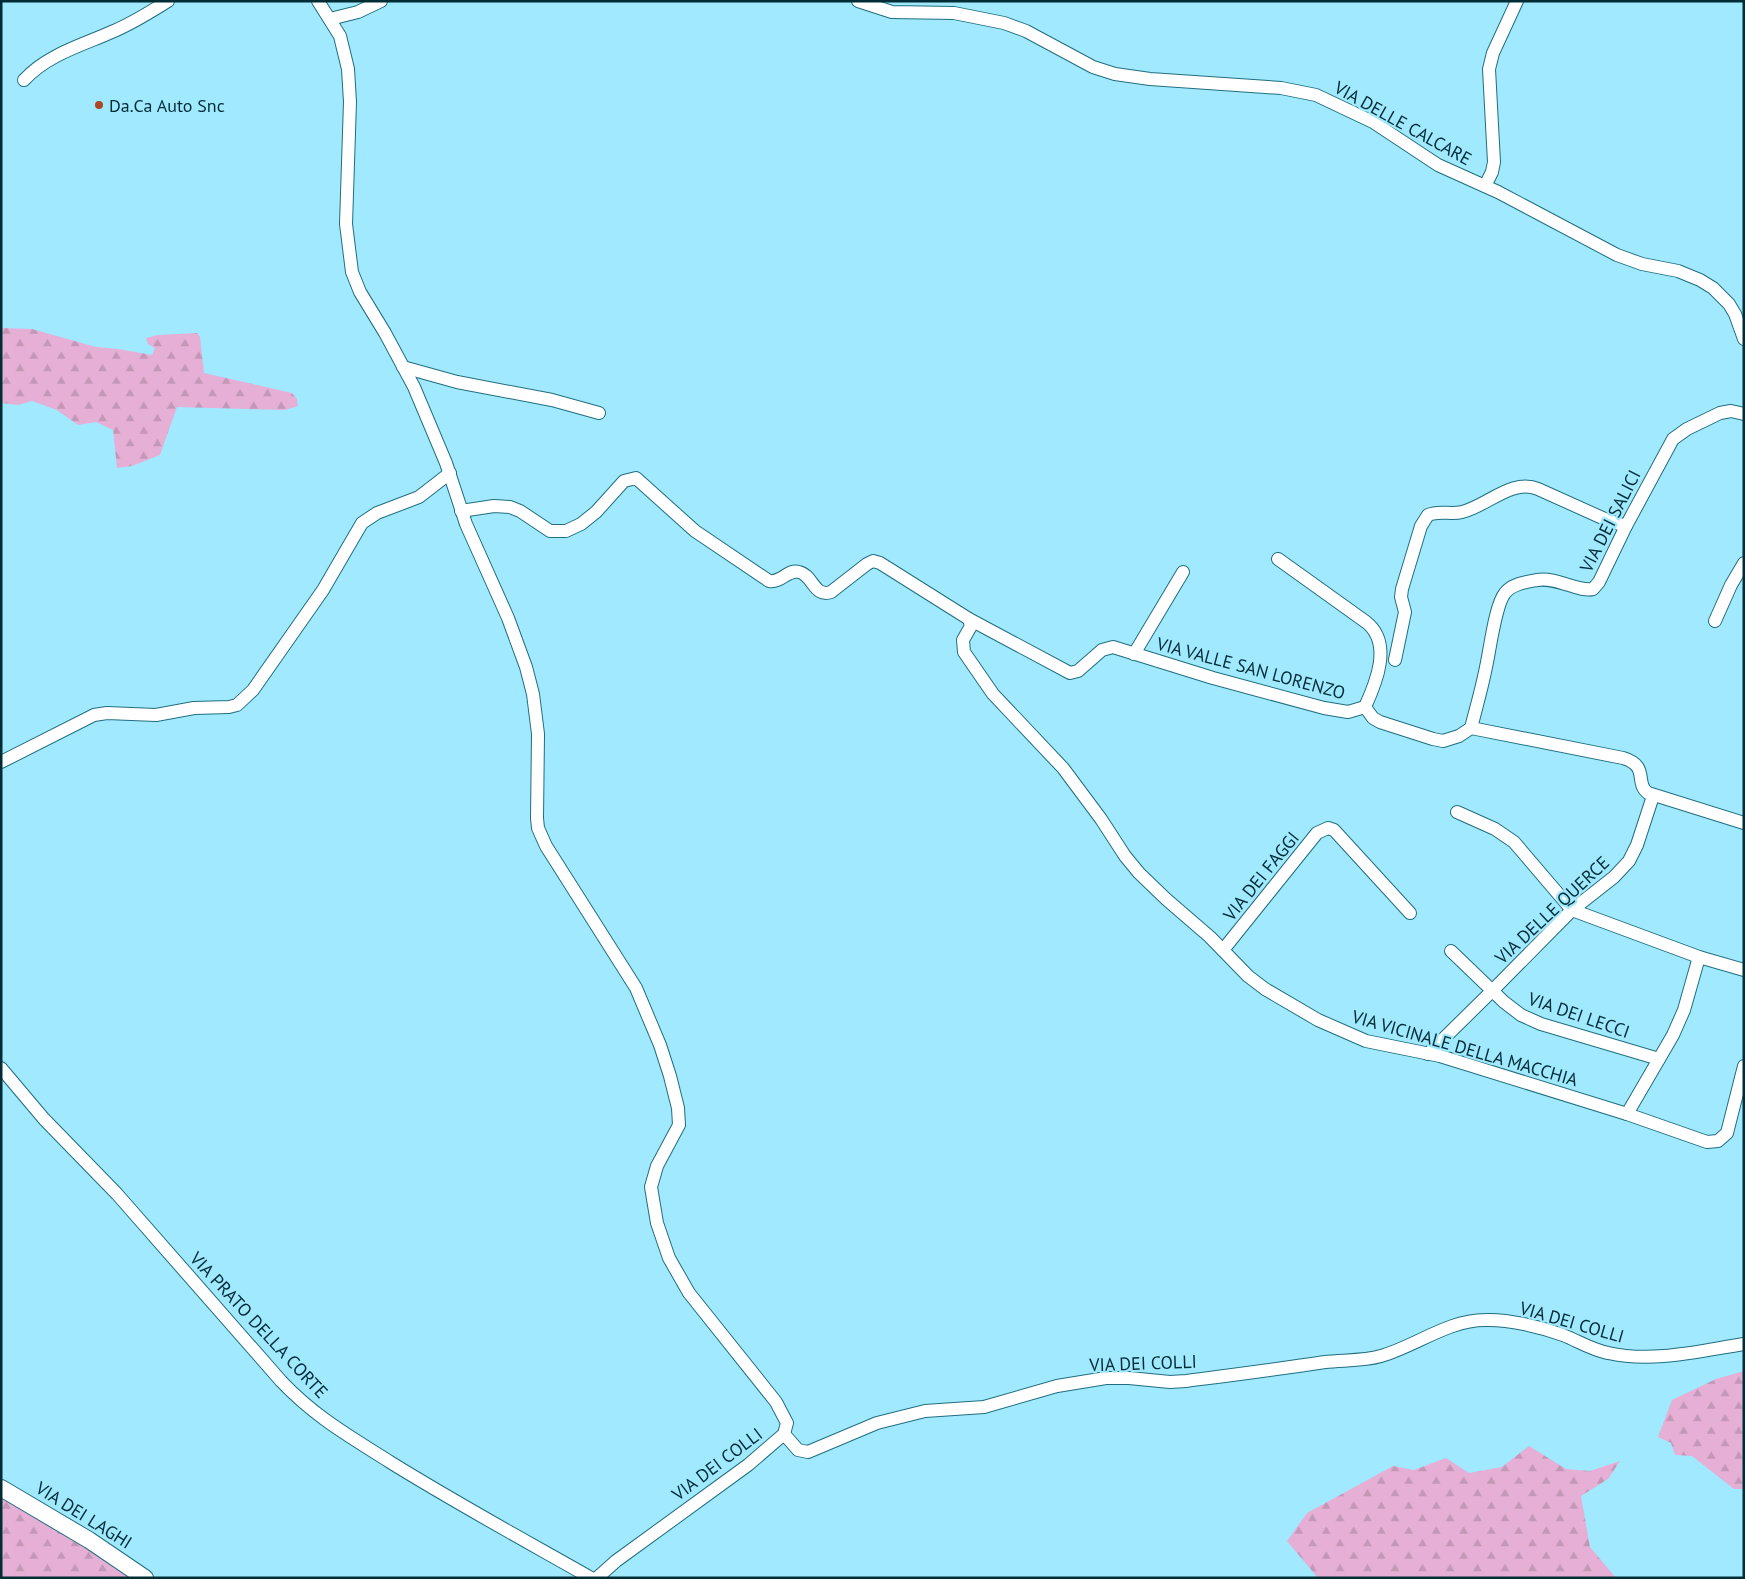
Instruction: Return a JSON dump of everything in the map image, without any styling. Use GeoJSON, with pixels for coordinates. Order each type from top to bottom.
{"type":"FeatureCollection","features":[{"type":"Feature","properties":{"kind":"main road","name":"VIA DEI LAGHI"},"geometry":{"type":"LineString","coordinates":[[1,1488],[90,1540],[146,1578]]}},
{"type":"Feature","properties":{"kind":"street"},"geometry":{"type":"LineString","coordinates":[[24,80],[32,71],[49,60],[136,21],[168,1]]}},
{"type":"Feature","properties":{"kind":"street"},"geometry":{"type":"LineString","coordinates":[[318,1],[344,46],[349,76],[350,102],[346,217],[351,268],[357,286],[414,387],[450,473],[461,511],[516,640],[533,694],[538,734],[539,760],[536,812],[540,834],[636,988],[660,1045],[670,1076],[679,1122],[673,1138],[657,1166],[651,1187],[661,1235],[673,1267],[689,1293],[781,1409],[787,1423],[784,1434]]}},
{"type":"Feature","properties":{"kind":"street"},"geometry":{"type":"LineString","coordinates":[[330,19],[358,12],[381,1]]}},
{"type":"Feature","properties":{"kind":"street","name":"VIA DELLE CALCARE"},"geometry":{"type":"LineString","coordinates":[[858,1],[894,13],[950,7],[1026,31],[1088,65],[1115,74],[1150,79],[1281,88],[1311,93],[1368,119],[1421,156],[1443,168],[1485,186],[1617,255],[1642,264],[1682,272],[1705,282],[1723,296],[1732,308],[1744,340]]}},
{"type":"Feature","properties":{"kind":"street"},"geometry":{"type":"LineString","coordinates":[[1485,186],[1492,172],[1494,162],[1489,69],[1493,53],[1517,1]]}},
{"type":"Feature","properties":{"kind":"street"},"geometry":{"type":"LineString","coordinates":[[403,367],[457,382],[552,400],[599,413]]}},
{"type":"Feature","properties":{"kind":"street","name":"VIA DEI SALICI"},"geometry":{"type":"LineString","coordinates":[[1471,728],[1486,670],[1498,607],[1505,593],[1519,584],[1542,580],[1558,581],[1586,589],[1594,588],[1599,582],[1669,445],[1676,436],[1698,422],[1723,412],[1735,411],[1744,414]]}},
{"type":"Feature","properties":{"kind":"street"},"geometry":{"type":"LineString","coordinates":[[1,762],[94,715],[107,713],[156,715],[199,707],[236,705],[253,690],[323,590],[345,555],[356,531],[364,522],[377,514],[416,498],[450,473]]}},
{"type":"Feature","properties":{"kind":"street"},"geometry":{"type":"LineString","coordinates":[[461,511],[494,506],[510,507],[520,511],[550,531],[563,532],[589,518],[624,481],[636,478],[695,531],[767,580],[778,581],[789,573],[797,571],[805,574],[819,591],[826,594],[867,564],[876,561],[969,619]]}},
{"type":"Feature","properties":{"kind":"street"},"geometry":{"type":"LineString","coordinates":[[1395,660],[1405,612],[1401,597],[1402,589],[1421,526],[1428,515],[1438,512],[1464,512],[1513,489],[1528,486],[1616,524],[1626,526]]}},
{"type":"Feature","properties":{"kind":"street"},"geometry":{"type":"LineString","coordinates":[[1278,558],[1366,622],[1375,631],[1380,644],[1379,670],[1365,707]]}},
{"type":"Feature","properties":{"kind":"street"},"geometry":{"type":"LineString","coordinates":[[1715,622],[1730,585],[1742,568]]}},
{"type":"Feature","properties":{"kind":"street"},"geometry":{"type":"LineString","coordinates":[[1134,654],[1183,572]]}},
{"type":"Feature","properties":{"kind":"street","name":"VIA VALLE SAN LORENZO"},"geometry":{"type":"LineString","coordinates":[[969,619],[1070,673],[1081,670],[1100,651],[1108,648],[1120,648],[1213,678],[1338,711],[1351,712],[1365,707],[1373,718],[1380,722],[1435,740],[1452,740],[1471,728]]}},
{"type":"Feature","properties":{"kind":"street","name":"VIA VICINALE DELLA MACCHIA"},"geometry":{"type":"LineString","coordinates":[[969,619],[971,626],[963,640],[964,652],[993,694],[1063,768],[1139,873],[1160,894],[1210,937],[1257,984],[1318,1020],[1366,1041],[1440,1056],[1627,1114],[1704,1142],[1718,1141],[1728,1130],[1744,1066]]}},
{"type":"Feature","properties":{"kind":"street"},"geometry":{"type":"LineString","coordinates":[[1471,728],[1626,759],[1638,768],[1643,788],[1653,796],[1744,823]]}},
{"type":"Feature","properties":{"kind":"street","name":"VIA DELLE QUERCE"},"geometry":{"type":"LineString","coordinates":[[1428,1054],[1572,910],[1614,877],[1629,861],[1637,845],[1653,796]]}},
{"type":"Feature","properties":{"kind":"street"},"geometry":{"type":"LineString","coordinates":[[1458,812],[1500,832],[1514,842],[1572,910],[1699,957],[1744,970]]}},
{"type":"Feature","properties":{"kind":"street","name":"VIA DEI FAGGI"},"geometry":{"type":"LineString","coordinates":[[1223,950],[1317,833],[1328,828],[1334,830],[1410,913]]}},
{"type":"Feature","properties":{"kind":"street","name":"VIA DEI LECCI"},"geometry":{"type":"LineString","coordinates":[[1451,952],[1511,1009],[1530,1020],[1659,1059]]}},
{"type":"Feature","properties":{"kind":"street"},"geometry":{"type":"LineString","coordinates":[[1627,1114],[1673,1035],[1684,1010],[1699,957]]}},
{"type":"Feature","properties":{"kind":"street","name":"VIA PRATO DELLA CORTE"},"geometry":{"type":"LineString","coordinates":[[1,1068],[53,1129],[117,1194],[281,1381],[309,1408],[333,1426],[417,1479],[591,1578]]}},
{"type":"Feature","properties":{"kind":"street","name":"VIA DEI COLLI"},"geometry":{"type":"LineString","coordinates":[[597,1578],[616,1561],[748,1465],[784,1434],[798,1450],[808,1452],[877,1423],[925,1410],[984,1407],[1057,1386],[1106,1378],[1170,1382],[1186,1381],[1340,1360],[1375,1358],[1456,1325],[1482,1320],[1514,1323],[1549,1331],[1599,1351],[1624,1356],[1666,1356],[1744,1344]]}},
{"type":"Feature","properties":{"kind":"green space"},"geometry":{"type":"Polygon","coordinates":[[[1,328],[32,329],[96,347],[152,355],[155,348],[148,344],[146,338],[158,335],[197,333],[200,337],[204,373],[292,393],[297,399],[298,406],[285,410],[177,407],[160,455],[132,466],[117,468],[113,430],[96,422],[78,425],[57,410],[32,401],[18,405],[1,403],[1,328]]]}},
{"type":"Feature","properties":{"kind":"green space"},"geometry":{"type":"Polygon","coordinates":[[[1744,1371],[1744,1489],[1734,1489],[1692,1456],[1675,1455],[1671,1443],[1658,1437],[1672,1400],[1716,1379],[1744,1371]]]}},
{"type":"Feature","properties":{"kind":"green space"},"geometry":{"type":"Polygon","coordinates":[[[1529,1446],[1566,1469],[1590,1471],[1620,1461],[1608,1479],[1581,1496],[1590,1547],[1616,1578],[1318,1578],[1287,1541],[1307,1513],[1393,1466],[1414,1470],[1446,1458],[1469,1473],[1502,1467],[1529,1446]]]}},
{"type":"Feature","properties":{"kind":"green space"},"geometry":{"type":"Polygon","coordinates":[[[1,1493],[136,1578],[1,1578],[1,1493]]]}},
{"type":"Feature","properties":{"kind":"place","name":"Da.Ca Auto Snc"},"geometry":{"type":"Point","coordinates":[99,105]}}]}
